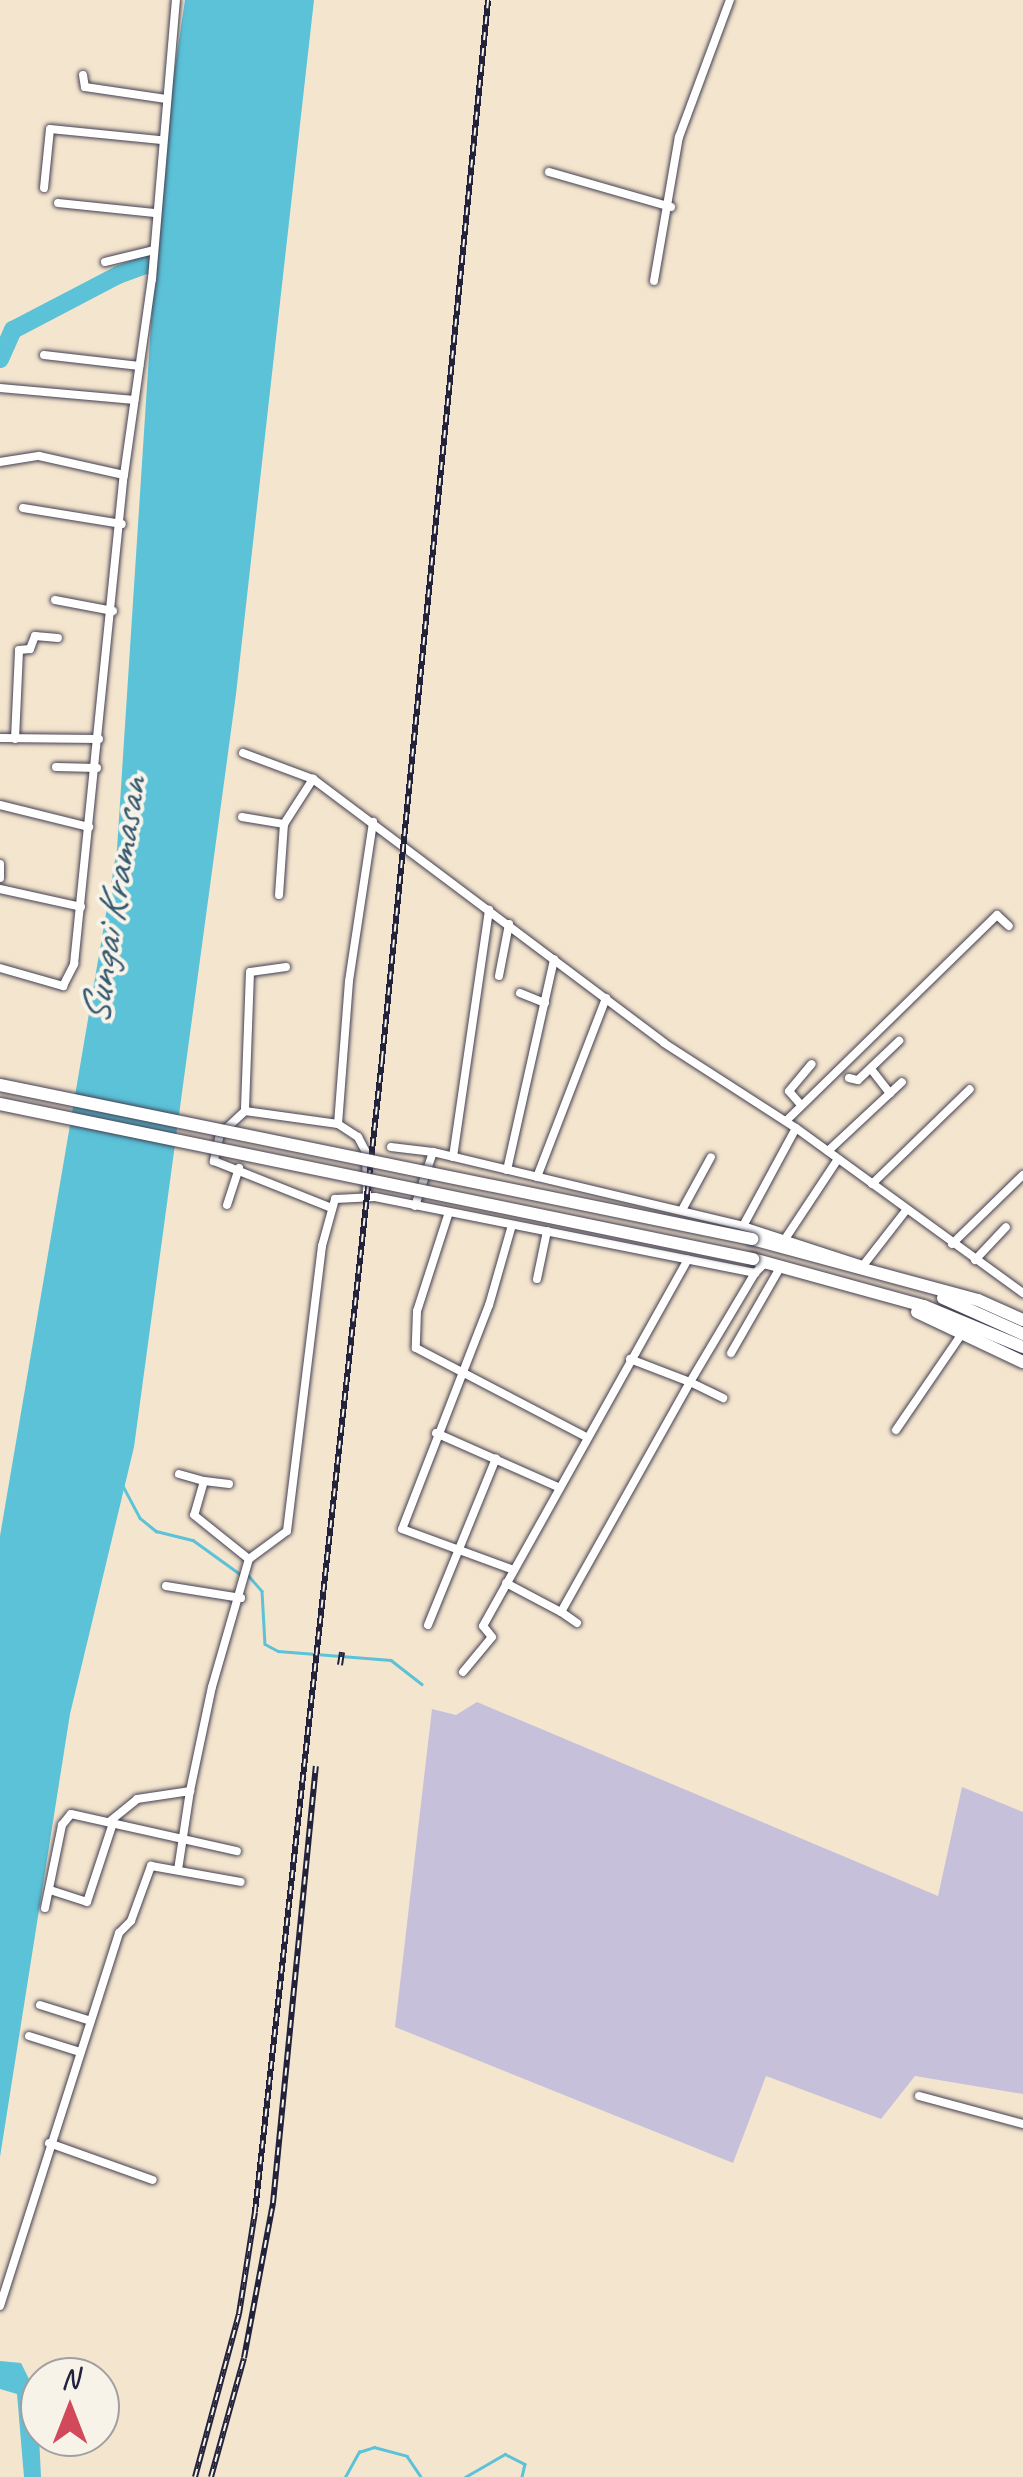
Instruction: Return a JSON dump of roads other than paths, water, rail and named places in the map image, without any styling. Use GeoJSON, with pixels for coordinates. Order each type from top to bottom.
{"type":"FeatureCollection","features":[{"type":"Feature","properties":{"kind":"highway"},"geometry":{"type":"LineString","coordinates":[[0,1085],[752,1239],[978,1300],[1023,1320]]}},
{"type":"Feature","properties":{"kind":"highway"},"geometry":{"type":"LineString","coordinates":[[0,1104],[758,1265],[782,1265],[971,1323],[1023,1334]]}},
{"type":"Feature","properties":{"kind":"highway"},"geometry":{"type":"LineString","coordinates":[[866,1268],[1023,1347]]}},
{"type":"Feature","properties":{"kind":"highway"},"geometry":{"type":"LineString","coordinates":[[971,1323],[1023,1362]]}},
{"type":"Feature","properties":{"kind":"street"},"geometry":{"type":"LineString","coordinates":[[0,968],[66,985],[81,907],[98,768],[124,475],[152,279],[154,213],[176,0]]}},
{"type":"Feature","properties":{"kind":"street"},"geometry":{"type":"LineString","coordinates":[[654,281],[686,110],[730,0]]}},
{"type":"Feature","properties":{"kind":"street"},"geometry":{"type":"LineString","coordinates":[[83,76],[86,87],[166,99]]}},
{"type":"Feature","properties":{"kind":"street"},"geometry":{"type":"LineString","coordinates":[[44,188],[48,130],[161,140]]}},
{"type":"Feature","properties":{"kind":"street"},"geometry":{"type":"LineString","coordinates":[[549,172],[671,206]]}},
{"type":"Feature","properties":{"kind":"street"},"geometry":{"type":"LineString","coordinates":[[58,203],[154,213]]}},
{"type":"Feature","properties":{"kind":"street"},"geometry":{"type":"LineString","coordinates":[[105,262],[154,251]]}},
{"type":"Feature","properties":{"kind":"street"},"geometry":{"type":"LineString","coordinates":[[44,355],[139,366]]}},
{"type":"Feature","properties":{"kind":"street"},"geometry":{"type":"LineString","coordinates":[[0,388],[134,400]]}},
{"type":"Feature","properties":{"kind":"street"},"geometry":{"type":"LineString","coordinates":[[0,462],[38,456],[124,475]]}},
{"type":"Feature","properties":{"kind":"street"},"geometry":{"type":"LineString","coordinates":[[23,508],[122,524]]}},
{"type":"Feature","properties":{"kind":"street"},"geometry":{"type":"LineString","coordinates":[[55,600],[113,611]]}},
{"type":"Feature","properties":{"kind":"street"},"geometry":{"type":"LineString","coordinates":[[15,739],[18,650],[30,649],[34,636],[58,638]]}},
{"type":"Feature","properties":{"kind":"street"},"geometry":{"type":"LineString","coordinates":[[0,738],[99,738]]}},
{"type":"Feature","properties":{"kind":"street"},"geometry":{"type":"LineString","coordinates":[[243,752],[313,779],[606,998],[796,1128],[1023,1293]]}},
{"type":"Feature","properties":{"kind":"street"},"geometry":{"type":"LineString","coordinates":[[56,767],[98,768]]}},
{"type":"Feature","properties":{"kind":"street"},"geometry":{"type":"LineString","coordinates":[[279,895],[284,824],[313,779]]}},
{"type":"Feature","properties":{"kind":"street"},"geometry":{"type":"LineString","coordinates":[[0,806],[89,828]]}},
{"type":"Feature","properties":{"kind":"street"},"geometry":{"type":"LineString","coordinates":[[242,817],[284,824]]}},
{"type":"Feature","properties":{"kind":"street"},"geometry":{"type":"LineString","coordinates":[[338,1124],[349,981],[373,822]]}},
{"type":"Feature","properties":{"kind":"street"},"geometry":{"type":"LineString","coordinates":[[0,864],[0,878]]}},
{"type":"Feature","properties":{"kind":"street"},"geometry":{"type":"LineString","coordinates":[[0,888],[81,907]]}},
{"type":"Feature","properties":{"kind":"street"},"geometry":{"type":"LineString","coordinates":[[453,1157],[489,910]]}},
{"type":"Feature","properties":{"kind":"street"},"geometry":{"type":"LineString","coordinates":[[786,1122],[997,915],[1009,926]]}},
{"type":"Feature","properties":{"kind":"street"},"geometry":{"type":"LineString","coordinates":[[499,976],[508,924]]}},
{"type":"Feature","properties":{"kind":"street"},"geometry":{"type":"LineString","coordinates":[[507,1170],[554,959]]}},
{"type":"Feature","properties":{"kind":"street"},"geometry":{"type":"LineString","coordinates":[[246,1110],[250,972],[286,968]]}},
{"type":"Feature","properties":{"kind":"street"},"geometry":{"type":"LineString","coordinates":[[520,993],[545,1003]]}},
{"type":"Feature","properties":{"kind":"street"},"geometry":{"type":"LineString","coordinates":[[536,1177],[606,998]]}},
{"type":"Feature","properties":{"kind":"street"},"geometry":{"type":"LineString","coordinates":[[849,1078],[856,1081],[899,1041]]}},
{"type":"Feature","properties":{"kind":"street"},"geometry":{"type":"LineString","coordinates":[[802,1105],[790,1090],[812,1064]]}},
{"type":"Feature","properties":{"kind":"street"},"geometry":{"type":"LineString","coordinates":[[871,1069],[890,1093]]}},
{"type":"Feature","properties":{"kind":"street"},"geometry":{"type":"LineString","coordinates":[[828,1151],[902,1082]]}},
{"type":"Feature","properties":{"kind":"street"},"geometry":{"type":"LineString","coordinates":[[872,1184],[970,1089]]}},
{"type":"Feature","properties":{"kind":"street"},"geometry":{"type":"LineString","coordinates":[[329,1207],[212,1157],[227,1122],[246,1110],[338,1124],[365,1147],[366,1196]]}},
{"type":"Feature","properties":{"kind":"street"},"geometry":{"type":"LineString","coordinates":[[743,1226],[796,1128]]}},
{"type":"Feature","properties":{"kind":"street"},"geometry":{"type":"LineString","coordinates":[[391,1147],[433,1152],[682,1210],[785,1239],[866,1268],[907,1209]]}},
{"type":"Feature","properties":{"kind":"street"},"geometry":{"type":"LineString","coordinates":[[414,1206],[433,1152]]}},
{"type":"Feature","properties":{"kind":"street"},"geometry":{"type":"LineString","coordinates":[[682,1210],[711,1157]]}},
{"type":"Feature","properties":{"kind":"street"},"geometry":{"type":"LineString","coordinates":[[785,1239],[838,1159]]}},
{"type":"Feature","properties":{"kind":"street"},"geometry":{"type":"LineString","coordinates":[[227,1205],[239,1168]]}},
{"type":"Feature","properties":{"kind":"street"},"geometry":{"type":"LineString","coordinates":[[952,1244],[1023,1175]]}},
{"type":"Feature","properties":{"kind":"street"},"geometry":{"type":"LineString","coordinates":[[178,1870],[212,1686],[248,1564],[286,1531],[329,1207],[335,1199],[366,1196],[688,1260],[758,1265],[561,1612]]}},
{"type":"Feature","properties":{"kind":"street"},"geometry":{"type":"LineString","coordinates":[[449,1212],[412,1333],[416,1348],[462,1376],[584,1436]]}},
{"type":"Feature","properties":{"kind":"street"},"geometry":{"type":"LineString","coordinates":[[512,1225],[462,1376],[436,1433],[402,1529],[514,1570]]}},
{"type":"Feature","properties":{"kind":"street"},"geometry":{"type":"LineString","coordinates":[[974,1260],[1006,1227]]}},
{"type":"Feature","properties":{"kind":"street"},"geometry":{"type":"LineString","coordinates":[[537,1279],[546,1231]]}},
{"type":"Feature","properties":{"kind":"street"},"geometry":{"type":"LineString","coordinates":[[463,1672],[492,1637],[483,1626],[584,1436],[688,1260]]}},
{"type":"Feature","properties":{"kind":"street"},"geometry":{"type":"LineString","coordinates":[[731,1353],[782,1265]]}},
{"type":"Feature","properties":{"kind":"street"},"geometry":{"type":"LineString","coordinates":[[896,1430],[971,1323]]}},
{"type":"Feature","properties":{"kind":"street"},"geometry":{"type":"LineString","coordinates":[[630,1359],[723,1398]]}},
{"type":"Feature","properties":{"kind":"street"},"geometry":{"type":"LineString","coordinates":[[436,1433],[558,1486]]}},
{"type":"Feature","properties":{"kind":"street"},"geometry":{"type":"LineString","coordinates":[[428,1625],[496,1458]]}},
{"type":"Feature","properties":{"kind":"street"},"geometry":{"type":"LineString","coordinates":[[179,1474],[229,1484]]}},
{"type":"Feature","properties":{"kind":"street"},"geometry":{"type":"LineString","coordinates":[[204,1481],[197,1520],[248,1564]]}},
{"type":"Feature","properties":{"kind":"street"},"geometry":{"type":"LineString","coordinates":[[506,1583],[577,1623]]}},
{"type":"Feature","properties":{"kind":"street"},"geometry":{"type":"LineString","coordinates":[[166,1586],[241,1598]]}},
{"type":"Feature","properties":{"kind":"street"},"geometry":{"type":"LineString","coordinates":[[50,1890],[87,1902],[111,1822],[137,1799],[190,1791]]}},
{"type":"Feature","properties":{"kind":"street"},"geometry":{"type":"LineString","coordinates":[[45,1908],[68,1816],[187,1837],[237,1851]]}},
{"type":"Feature","properties":{"kind":"street"},"geometry":{"type":"LineString","coordinates":[[0,2306],[119,1933],[131,1922],[151,1866],[241,1882]]}},
{"type":"Feature","properties":{"kind":"street"},"geometry":{"type":"LineString","coordinates":[[40,2005],[92,2020]]}},
{"type":"Feature","properties":{"kind":"street"},"geometry":{"type":"LineString","coordinates":[[29,2036],[80,2052]]}},
{"type":"Feature","properties":{"kind":"street"},"geometry":{"type":"LineString","coordinates":[[918,2096],[1023,2124]]}},
{"type":"Feature","properties":{"kind":"street"},"geometry":{"type":"LineString","coordinates":[[49,2143],[153,2180]]}},
{"type":"Feature","properties":{"kind":"water","name":"Sungai Kramasan"},"geometry":{"type":"Polygon","coordinates":[[[185,0],[314,0],[236,694],[134,1447],[70,1714],[0,2157],[0,1536],[117,849],[162,154],[185,0]]]}},
{"type":"Feature","properties":{"kind":"water"},"geometry":{"type":"Polygon","coordinates":[[[0,2361],[20,2363],[20,2430],[17,2394],[0,2389],[0,2361]]]}},
{"type":"Feature","properties":{"kind":"water"},"geometry":{"type":"Polygon","coordinates":[[[22,2457],[40,2457],[41,2477],[24,2477],[22,2457]]]}},
{"type":"Feature","properties":{"kind":"waterway"},"geometry":{"type":"LineString","coordinates":[[0,359],[13,330],[118,275],[145,265],[169,265]]}},
{"type":"Feature","properties":{"kind":"waterway"},"geometry":{"type":"LineString","coordinates":[[122,1484],[140,1518],[156,1531],[193,1540],[240,1574]]}},
{"type":"Feature","properties":{"kind":"waterway"},"geometry":{"type":"LineString","coordinates":[[248,1575],[262,1591],[265,1644],[278,1651],[391,1660],[422,1684]]}},
{"type":"Feature","properties":{"kind":"waterway"},"geometry":{"type":"LineString","coordinates":[[345,2477],[359,2452],[374,2447],[407,2456],[421,2477]]}},
{"type":"Feature","properties":{"kind":"waterway"},"geometry":{"type":"LineString","coordinates":[[465,2477],[505,2454],[525,2464],[522,2477]]}},
{"type":"Feature","properties":{"kind":"railway"},"geometry":{"type":"LineString","coordinates":[[195,2477],[239,2314],[255,2212],[382,1059],[488,0]]}},
{"type":"Feature","properties":{"kind":"railway"},"geometry":{"type":"LineString","coordinates":[[340,1665],[342,1652]]}},
{"type":"Feature","properties":{"kind":"railway"},"geometry":{"type":"LineString","coordinates":[[211,2477],[244,2358],[273,2203],[316,1766]]}}]}
